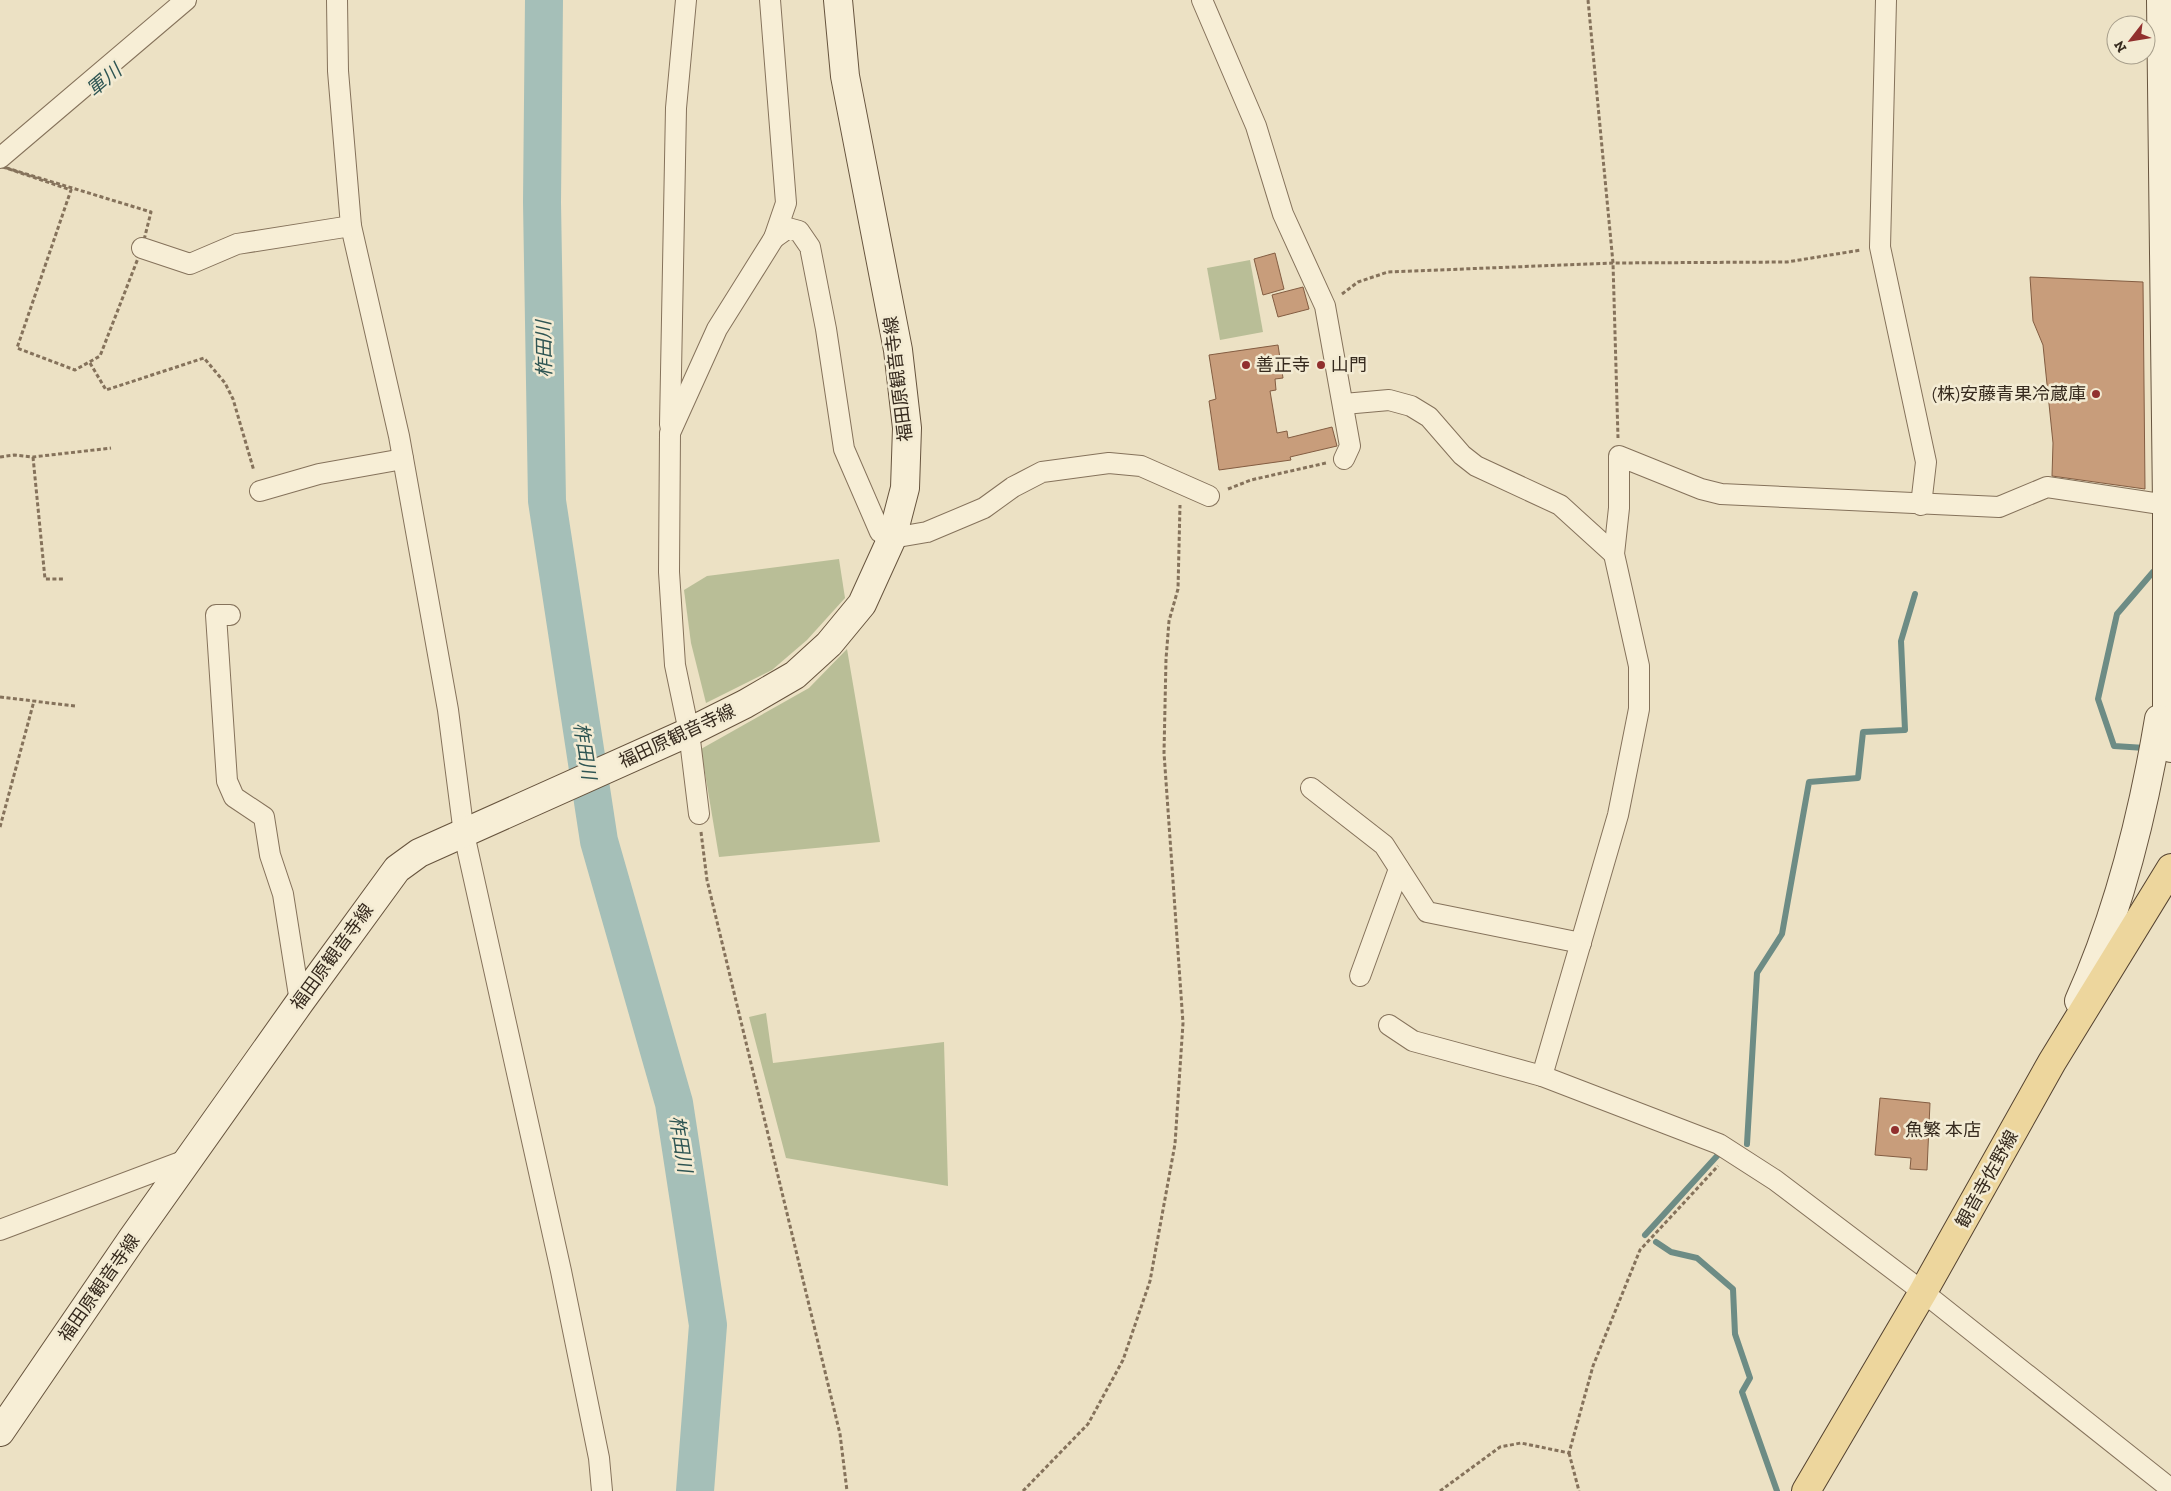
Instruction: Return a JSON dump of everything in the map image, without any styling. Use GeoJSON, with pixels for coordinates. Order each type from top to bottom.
{"type":"FeatureCollection","features":[{"type":"Feature","properties":{"kind":"main road","name":"福田原観音寺線"},"geometry":{"type":"LineString","coordinates":[[0,1432],[300,1002],[397,869],[419,853],[689,732],[745,704],[795,675],[829,644],[862,604],[892,538],[905,488],[907,428],[898,350],[845,76],[838,0]]}},
{"type":"Feature","properties":{"kind":"main road"},"geometry":{"type":"LineString","coordinates":[[2161,0],[2167,505],[2167,740],[2171,748]]}},
{"type":"Feature","properties":{"kind":"main road"},"geometry":{"type":"LineString","coordinates":[[2052,1062],[2093,970],[2110,921],[2151,769],[2167,673]]}},
{"type":"Feature","properties":{"kind":"main road","name":"観音寺佐野線"},"geometry":{"type":"LineString","coordinates":[[1806,1491],[1923,1292],[2052,1062],[2171,868]]}},
{"type":"Feature","properties":{"kind":"street"},"geometry":{"type":"LineString","coordinates":[[0,158],[186,0]]}},
{"type":"Feature","properties":{"kind":"street"},"geometry":{"type":"LineString","coordinates":[[336,0],[338,70],[351,226],[403,459],[448,710],[464,834],[563,1280],[599,1458],[602,1491]]}},
{"type":"Feature","properties":{"kind":"street"},"geometry":{"type":"LineString","coordinates":[[686,0],[676,108],[669,572],[675,665],[689,732],[698,814]]}},
{"type":"Feature","properties":{"kind":"street"},"geometry":{"type":"LineString","coordinates":[[670,433],[717,329],[774,238],[786,203],[770,0]]}},
{"type":"Feature","properties":{"kind":"street"},"geometry":{"type":"LineString","coordinates":[[1202,0],[1256,126],[1283,214],[1325,306],[1350,446],[1344,459]]}},
{"type":"Feature","properties":{"kind":"street"},"geometry":{"type":"LineString","coordinates":[[1886,0],[1880,247],[1926,462],[1921,504]]}},
{"type":"Feature","properties":{"kind":"street"},"geometry":{"type":"LineString","coordinates":[[142,248],[190,264],[237,244],[351,226]]}},
{"type":"Feature","properties":{"kind":"street"},"geometry":{"type":"LineString","coordinates":[[774,238],[788,228],[799,231],[810,247],[826,329],[844,449],[880,532],[892,538],[927,532],[984,508],[1013,486],[1042,472],[1109,464],[1141,466],[1208,496]]}},
{"type":"Feature","properties":{"kind":"street"},"geometry":{"type":"LineString","coordinates":[[1344,404],[1389,400],[1411,406],[1429,417],[1462,454],[1476,466],[1560,505],[1614,554]]}},
{"type":"Feature","properties":{"kind":"street"},"geometry":{"type":"LineString","coordinates":[[1542,1076],[1618,815],[1639,709],[1639,666],[1614,554],[1619,508],[1619,456],[1701,489],[1721,494],[1999,507],[2047,487],[2167,505]]}},
{"type":"Feature","properties":{"kind":"street"},"geometry":{"type":"LineString","coordinates":[[260,492],[319,474],[403,459]]}},
{"type":"Feature","properties":{"kind":"street"},"geometry":{"type":"LineString","coordinates":[[230,615],[216,615],[227,781],[234,796],[264,817],[270,855],[283,894],[300,1002]]}},
{"type":"Feature","properties":{"kind":"street"},"geometry":{"type":"LineString","coordinates":[[1312,788],[1384,845],[1427,912],[1581,944]]}},
{"type":"Feature","properties":{"kind":"street"},"geometry":{"type":"LineString","coordinates":[[1360,976],[1399,869]]}},
{"type":"Feature","properties":{"kind":"street"},"geometry":{"type":"LineString","coordinates":[[1389,1025],[1413,1041],[1542,1076],[1719,1144],[1775,1180],[1923,1292],[2171,1489]]}},
{"type":"Feature","properties":{"kind":"street"},"geometry":{"type":"LineString","coordinates":[[0,1230],[191,1158]]}},
{"type":"Feature","properties":{"kind":"path"},"geometry":{"type":"LineString","coordinates":[[1588,0],[1614,262],[1619,456]]}},
{"type":"Feature","properties":{"kind":"path"},"geometry":{"type":"LineString","coordinates":[[0,166],[151,212],[142,248],[100,356],[75,370],[17,348],[71,190],[0,166]]}},
{"type":"Feature","properties":{"kind":"path"},"geometry":{"type":"LineString","coordinates":[[1325,306],[1358,282],[1388,272],[1614,262],[1787,262],[1880,247]]}},
{"type":"Feature","properties":{"kind":"path"},"geometry":{"type":"LineString","coordinates":[[90,363],[106,390],[204,358],[225,383],[233,399],[260,492]]}},
{"type":"Feature","properties":{"kind":"path"},"geometry":{"type":"LineString","coordinates":[[0,457],[14,454],[34,457],[111,448]]}},
{"type":"Feature","properties":{"kind":"path"},"geometry":{"type":"LineString","coordinates":[[34,457],[45,579],[64,579]]}},
{"type":"Feature","properties":{"kind":"path"},"geometry":{"type":"LineString","coordinates":[[1208,496],[1251,480],[1344,459]]}},
{"type":"Feature","properties":{"kind":"path"},"geometry":{"type":"LineString","coordinates":[[1023,1491],[1088,1424],[1123,1360],[1150,1281],[1175,1144],[1183,1023],[1164,753],[1166,659],[1169,621],[1178,590],[1181,484]]}},
{"type":"Feature","properties":{"kind":"path"},"geometry":{"type":"LineString","coordinates":[[0,697],[74,706]]}},
{"type":"Feature","properties":{"kind":"path"},"geometry":{"type":"LineString","coordinates":[[0,827],[34,701]]}},
{"type":"Feature","properties":{"kind":"path"},"geometry":{"type":"LineString","coordinates":[[698,814],[707,880],[840,1434],[847,1491]]}},
{"type":"Feature","properties":{"kind":"path"},"geometry":{"type":"LineString","coordinates":[[1579,1491],[1569,1453],[1593,1366],[1640,1250],[1713,1171],[1733,1153]]}},
{"type":"Feature","properties":{"kind":"path"},"geometry":{"type":"LineString","coordinates":[[1440,1491],[1447,1484],[1500,1447],[1521,1443],[1569,1453]]}},
{"type":"Feature","properties":{"kind":"green space"},"geometry":{"type":"Polygon","coordinates":[[[1250,260],[1263,332],[1220,340],[1207,268],[1250,260]]]}},
{"type":"Feature","properties":{"kind":"green space"},"geometry":{"type":"Polygon","coordinates":[[[839,559],[845,598],[807,640],[772,670],[706,703],[691,643],[684,590],[707,576],[839,559]]]}},
{"type":"Feature","properties":{"kind":"green space"},"geometry":{"type":"Polygon","coordinates":[[[847,649],[880,842],[719,857],[701,749],[809,688],[847,649]]]}},
{"type":"Feature","properties":{"kind":"green space"},"geometry":{"type":"Polygon","coordinates":[[[766,1013],[773,1063],[944,1042],[948,1186],[786,1158],[749,1017],[766,1013]]]}},
{"type":"Feature","properties":{"kind":"building"},"geometry":{"type":"Polygon","coordinates":[[[1275,253],[1284,289],[1263,295],[1254,259],[1275,253]]]}},
{"type":"Feature","properties":{"kind":"building","name":"(株)安藤青果冷蔵庫"},"geometry":{"type":"Polygon","coordinates":[[[2030,277],[2143,282],[2145,489],[2052,476],[2053,443],[2043,345],[2033,321],[2030,277]]]}},
{"type":"Feature","properties":{"kind":"building"},"geometry":{"type":"Polygon","coordinates":[[[1303,287],[1309,309],[1278,317],[1272,295],[1303,287]]]}},
{"type":"Feature","properties":{"kind":"building"},"geometry":{"type":"Polygon","coordinates":[[[1278,345],[1283,378],[1275,379],[1276,390],[1270,391],[1277,433],[1287,431],[1288,438],[1332,427],[1337,446],[1290,457],[1291,460],[1219,470],[1209,401],[1216,399],[1209,355],[1278,345]]]}},
{"type":"Feature","properties":{"kind":"building","name":"魚繁 本店"},"geometry":{"type":"Polygon","coordinates":[[[1880,1098],[1930,1103],[1927,1170],[1910,1169],[1911,1158],[1875,1155],[1880,1098]]]}},
{"type":"Feature","properties":{"kind":"waterway","name":"柞田川"},"geometry":{"type":"LineString","coordinates":[[544,0],[542,202],[547,501],[599,841],[674,1103],[708,1325],[695,1491]]}},
{"type":"Feature","properties":{"kind":"waterway"},"geometry":{"type":"LineString","coordinates":[[2145,748],[2114,746],[2098,699],[2117,614],[2153,572]]}},
{"type":"Feature","properties":{"kind":"waterway"},"geometry":{"type":"LineString","coordinates":[[1747,1144],[1757,973],[1782,934],[1809,782],[1858,778],[1863,732],[1905,730],[1901,641],[1915,594]]}},
{"type":"Feature","properties":{"kind":"waterway"},"geometry":{"type":"LineString","coordinates":[[1645,1235],[1717,1156]]}},
{"type":"Feature","properties":{"kind":"waterway"},"geometry":{"type":"LineString","coordinates":[[1656,1242],[1671,1252],[1697,1258],[1733,1289],[1735,1334],[1750,1378],[1742,1392],[1777,1491]]}},
{"type":"Feature","properties":{"kind":"place","name":"善正寺"},"geometry":{"type":"Point","coordinates":[1246,365]}},
{"type":"Feature","properties":{"kind":"place","name":"山門"},"geometry":{"type":"Point","coordinates":[1321,365]}},
{"type":"Feature","properties":{"kind":"place","name":"(株)安藤青果冷蔵庫"},"geometry":{"type":"Point","coordinates":[2096,394]}},
{"type":"Feature","properties":{"kind":"place","name":"魚繁 本店"},"geometry":{"type":"Point","coordinates":[1895,1130]}},
{"type":"Feature","properties":{"kind":"water label","name":"軍川"},"geometry":{"type":"Point","coordinates":[104,80]}}]}
